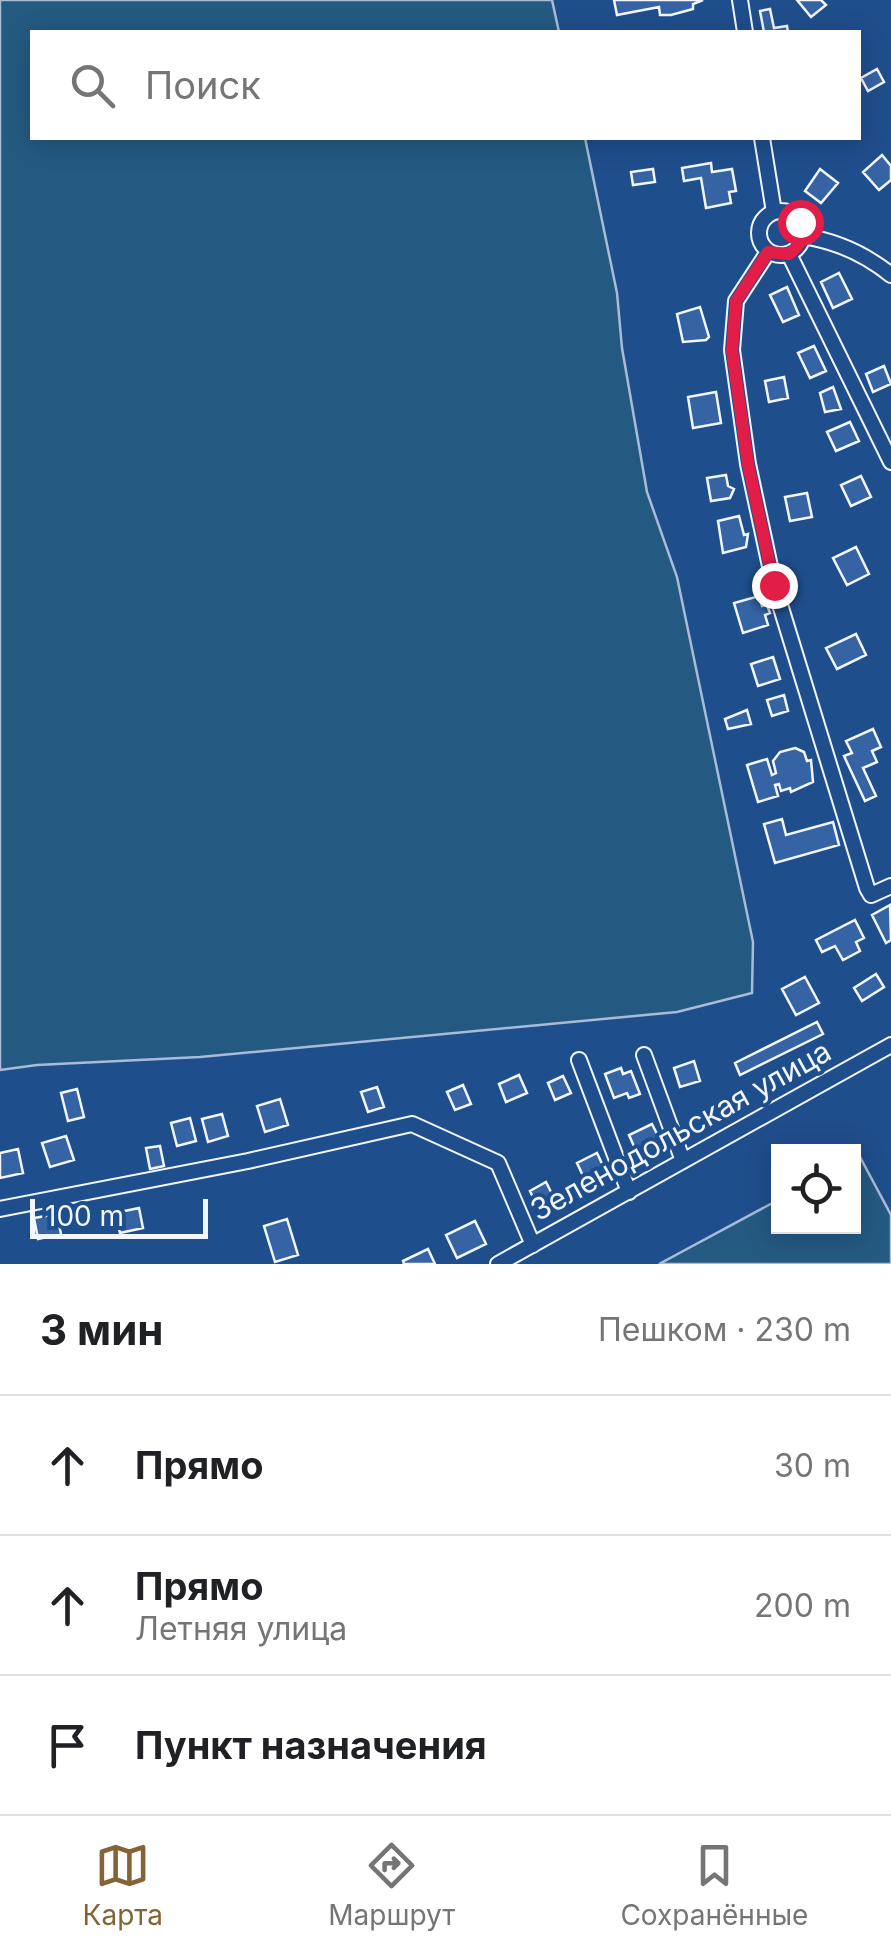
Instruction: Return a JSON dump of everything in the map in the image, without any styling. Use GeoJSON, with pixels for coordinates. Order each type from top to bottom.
{"type":"FeatureCollection","features":[{"type":"Feature","properties":{"kind":"street"},"geometry":{"type":"LineString","coordinates":[[740,0],[745,30]]}},
{"type":"Feature","properties":{"kind":"street"},"geometry":{"type":"LineString","coordinates":[[762,140],[774,212]]}},
{"type":"Feature","properties":{"kind":"street"},"geometry":{"type":"LineString","coordinates":[[774,212],[789,212],[800,222],[803,236],[799,247],[789,254],[768,252],[759,238],[762,222],[774,212]]}},
{"type":"Feature","properties":{"kind":"street"},"geometry":{"type":"LineString","coordinates":[[803,236],[821,238],[868,257],[891,275]]}},
{"type":"Feature","properties":{"kind":"street"},"geometry":{"type":"LineString","coordinates":[[768,252],[736,301],[732,350],[748,464],[774,585],[867,888],[872,895],[891,886]]}},
{"type":"Feature","properties":{"kind":"street"},"geometry":{"type":"LineString","coordinates":[[789,254],[891,462]]}},
{"type":"Feature","properties":{"kind":"street","name":"Зеленодольская улица"},"geometry":{"type":"LineString","coordinates":[[498,1264],[891,1046]]}},
{"type":"Feature","properties":{"kind":"street"},"geometry":{"type":"LineString","coordinates":[[644,1055],[683,1162]]}},
{"type":"Feature","properties":{"kind":"street"},"geometry":{"type":"LineString","coordinates":[[579,1060],[629,1192]]}},
{"type":"Feature","properties":{"kind":"street"},"geometry":{"type":"LineString","coordinates":[[0,1209],[229,1165],[412,1124],[498,1163],[533,1245]]}},
{"type":"Feature","properties":{"kind":"shaded area"},"geometry":{"type":"Polygon","coordinates":[[[0,0],[552,0],[559,30],[30,30],[30,140],[585,140],[617,293],[622,348],[647,492],[677,577],[753,942],[752,993],[677,1012],[200,1057],[0,1070],[0,0]]]}},
{"type":"Feature","properties":{"kind":"shaded area"},"geometry":{"type":"Polygon","coordinates":[[[861,1159],[891,1215],[891,1264],[659,1264],[771,1204],[771,1234],[861,1234],[861,1159]]]}},
{"type":"Feature","properties":{"kind":"building"},"geometry":{"type":"Polygon","coordinates":[[[614,0],[703,0],[693,4],[693,9],[671,15],[660,15],[659,7],[617,15],[614,0]]]}},
{"type":"Feature","properties":{"kind":"building"},"geometry":{"type":"Polygon","coordinates":[[[797,0],[821,0],[826,5],[811,17],[797,0]]]}},
{"type":"Feature","properties":{"kind":"building"},"geometry":{"type":"Polygon","coordinates":[[[770,9],[774,28],[787,26],[788,30],[764,30],[760,11],[770,9]]]}},
{"type":"Feature","properties":{"kind":"building"},"geometry":{"type":"Polygon","coordinates":[[[877,69],[884,82],[868,91],[861,78],[877,69]]]}},
{"type":"Feature","properties":{"kind":"building"},"geometry":{"type":"Polygon","coordinates":[[[882,155],[891,166],[891,180],[879,190],[863,172],[882,155]]]}},
{"type":"Feature","properties":{"kind":"building"},"geometry":{"type":"Polygon","coordinates":[[[711,163],[712,172],[732,169],[736,191],[729,192],[731,203],[706,208],[701,178],[684,181],[682,168],[711,163]]]}},
{"type":"Feature","properties":{"kind":"building"},"geometry":{"type":"Polygon","coordinates":[[[653,169],[655,182],[633,185],[631,172],[653,169]]]}},
{"type":"Feature","properties":{"kind":"building"},"geometry":{"type":"Polygon","coordinates":[[[820,169],[838,183],[821,203],[805,191],[820,169]]]}},
{"type":"Feature","properties":{"kind":"building"},"geometry":{"type":"Polygon","coordinates":[[[839,273],[852,299],[833,308],[821,282],[839,273]]]}},
{"type":"Feature","properties":{"kind":"building"},"geometry":{"type":"Polygon","coordinates":[[[787,287],[799,315],[783,322],[770,295],[787,287]]]}},
{"type":"Feature","properties":{"kind":"building"},"geometry":{"type":"Polygon","coordinates":[[[700,307],[709,337],[683,342],[677,314],[700,307]]]}},
{"type":"Feature","properties":{"kind":"building"},"geometry":{"type":"Polygon","coordinates":[[[814,346],[826,371],[810,378],[798,353],[814,346]]]}},
{"type":"Feature","properties":{"kind":"building"},"geometry":{"type":"Polygon","coordinates":[[[884,366],[891,384],[873,392],[866,374],[884,366]]]}},
{"type":"Feature","properties":{"kind":"building"},"geometry":{"type":"Polygon","coordinates":[[[784,377],[788,398],[769,402],[765,381],[784,377]]]}},
{"type":"Feature","properties":{"kind":"building"},"geometry":{"type":"Polygon","coordinates":[[[833,387],[841,409],[825,412],[820,393],[833,387]]]}},
{"type":"Feature","properties":{"kind":"building"},"geometry":{"type":"Polygon","coordinates":[[[716,392],[721,423],[693,428],[688,397],[716,392]]]}},
{"type":"Feature","properties":{"kind":"building"},"geometry":{"type":"Polygon","coordinates":[[[850,422],[859,441],[836,451],[827,432],[850,422]]]}},
{"type":"Feature","properties":{"kind":"building"},"geometry":{"type":"Polygon","coordinates":[[[726,475],[728,486],[734,489],[730,498],[711,501],[707,478],[726,475]]]}},
{"type":"Feature","properties":{"kind":"building"},"geometry":{"type":"Polygon","coordinates":[[[861,476],[871,497],[851,506],[841,485],[861,476]]]}},
{"type":"Feature","properties":{"kind":"building"},"geometry":{"type":"Polygon","coordinates":[[[807,493],[812,517],[790,521],[785,497],[807,493]]]}},
{"type":"Feature","properties":{"kind":"building"},"geometry":{"type":"Polygon","coordinates":[[[739,516],[744,535],[748,534],[746,547],[723,553],[718,521],[739,516]]]}},
{"type":"Feature","properties":{"kind":"building"},"geometry":{"type":"Polygon","coordinates":[[[856,547],[869,574],[847,585],[833,558],[856,547]]]}},
{"type":"Feature","properties":{"kind":"building"},"geometry":{"type":"Polygon","coordinates":[[[759,596],[770,613],[765,615],[768,625],[743,633],[734,603],[759,596]]]}},
{"type":"Feature","properties":{"kind":"building"},"geometry":{"type":"Polygon","coordinates":[[[856,634],[866,655],[837,669],[826,648],[856,634]]]}},
{"type":"Feature","properties":{"kind":"building"},"geometry":{"type":"Polygon","coordinates":[[[773,657],[780,679],[758,686],[751,664],[773,657]]]}},
{"type":"Feature","properties":{"kind":"building"},"geometry":{"type":"Polygon","coordinates":[[[784,695],[788,711],[772,716],[767,700],[784,695]]]}},
{"type":"Feature","properties":{"kind":"building"},"geometry":{"type":"Polygon","coordinates":[[[747,710],[751,724],[728,729],[725,719],[747,710]]]}},
{"type":"Feature","properties":{"kind":"building"},"geometry":{"type":"Polygon","coordinates":[[[873,729],[881,747],[872,751],[877,762],[863,768],[876,796],[865,801],[844,756],[852,753],[846,741],[873,729]]]}},
{"type":"Feature","properties":{"kind":"building"},"geometry":{"type":"Polygon","coordinates":[[[795,748],[804,752],[807,761],[811,760],[813,782],[791,792],[790,788],[781,791],[779,784],[775,785],[778,796],[758,802],[747,765],[767,759],[772,775],[776,773],[773,761],[780,752],[795,748]]]}},
{"type":"Feature","properties":{"kind":"building"},"geometry":{"type":"Polygon","coordinates":[[[782,819],[786,835],[833,822],[839,845],[775,863],[764,824],[782,819]]]}},
{"type":"Feature","properties":{"kind":"building"},"geometry":{"type":"Polygon","coordinates":[[[890,905],[891,940],[886,943],[872,915],[890,905]]]}},
{"type":"Feature","properties":{"kind":"building"},"geometry":{"type":"Polygon","coordinates":[[[855,920],[864,938],[856,942],[860,951],[843,960],[835,946],[822,952],[816,940],[855,920]]]}},
{"type":"Feature","properties":{"kind":"building"},"geometry":{"type":"Polygon","coordinates":[[[876,974],[884,987],[862,1001],[854,988],[876,974]]]}},
{"type":"Feature","properties":{"kind":"building"},"geometry":{"type":"Polygon","coordinates":[[[805,977],[819,1003],[796,1015],[782,989],[805,977]]]}},
{"type":"Feature","properties":{"kind":"building"},"geometry":{"type":"Polygon","coordinates":[[[817,1022],[823,1034],[740,1075],[735,1063],[817,1022]]]}},
{"type":"Feature","properties":{"kind":"building"},"geometry":{"type":"Polygon","coordinates":[[[694,1061],[700,1081],[680,1087],[674,1068],[694,1061]]]}},
{"type":"Feature","properties":{"kind":"building"},"geometry":{"type":"Polygon","coordinates":[[[621,1068],[623,1074],[631,1071],[640,1094],[614,1098],[605,1074],[621,1068]]]}},
{"type":"Feature","properties":{"kind":"building"},"geometry":{"type":"Polygon","coordinates":[[[519,1075],[527,1093],[506,1102],[499,1084],[519,1075]]]}},
{"type":"Feature","properties":{"kind":"building"},"geometry":{"type":"Polygon","coordinates":[[[563,1076],[571,1093],[555,1100],[548,1083],[563,1076]]]}},
{"type":"Feature","properties":{"kind":"building"},"geometry":{"type":"Polygon","coordinates":[[[463,1085],[471,1104],[455,1110],[447,1092],[463,1085]]]}},
{"type":"Feature","properties":{"kind":"building"},"geometry":{"type":"Polygon","coordinates":[[[377,1087],[384,1107],[368,1112],[361,1092],[377,1087]]]}},
{"type":"Feature","properties":{"kind":"building"},"geometry":{"type":"Polygon","coordinates":[[[77,1089],[84,1117],[68,1121],[61,1093],[77,1089]]]}},
{"type":"Feature","properties":{"kind":"building"},"geometry":{"type":"Polygon","coordinates":[[[280,1099],[288,1125],[265,1132],[257,1106],[280,1099]]]}},
{"type":"Feature","properties":{"kind":"building"},"geometry":{"type":"Polygon","coordinates":[[[222,1114],[228,1136],[208,1142],[202,1119],[222,1114]]]}},
{"type":"Feature","properties":{"kind":"building"},"geometry":{"type":"Polygon","coordinates":[[[190,1118],[196,1141],[177,1146],[171,1123],[190,1118]]]}},
{"type":"Feature","properties":{"kind":"building"},"geometry":{"type":"Polygon","coordinates":[[[652,1124],[661,1142],[637,1153],[629,1135],[652,1124]]]}},
{"type":"Feature","properties":{"kind":"building"},"geometry":{"type":"Polygon","coordinates":[[[66,1136],[74,1160],[50,1167],[42,1143],[66,1136]]]}},
{"type":"Feature","properties":{"kind":"building"},"geometry":{"type":"Polygon","coordinates":[[[160,1146],[164,1166],[150,1169],[146,1148],[160,1146]]]}},
{"type":"Feature","properties":{"kind":"building"},"geometry":{"type":"Polygon","coordinates":[[[18,1149],[23,1173],[0,1178],[0,1153],[18,1149]]]}},
{"type":"Feature","properties":{"kind":"building"},"geometry":{"type":"Polygon","coordinates":[[[597,1153],[605,1170],[585,1180],[577,1163],[597,1153]]]}},
{"type":"Feature","properties":{"kind":"building"},"geometry":{"type":"Polygon","coordinates":[[[546,1182],[556,1202],[539,1210],[530,1191],[546,1182]]]}},
{"type":"Feature","properties":{"kind":"building"},"geometry":{"type":"Polygon","coordinates":[[[139,1208],[143,1228],[120,1233],[115,1213],[139,1208]]]}},
{"type":"Feature","properties":{"kind":"building"},"geometry":{"type":"Polygon","coordinates":[[[57,1214],[61,1234],[38,1239],[34,1218],[57,1214]]]}},
{"type":"Feature","properties":{"kind":"building"},"geometry":{"type":"Polygon","coordinates":[[[287,1219],[298,1255],[275,1262],[264,1226],[287,1219]]]}},
{"type":"Feature","properties":{"kind":"building"},"geometry":{"type":"Polygon","coordinates":[[[475,1221],[486,1244],[457,1258],[446,1235],[475,1221]]]}},
{"type":"Feature","properties":{"kind":"building"},"geometry":{"type":"Polygon","coordinates":[[[428,1249],[435,1264],[404,1264],[403,1261],[428,1249]]]}},
{"type":"Feature","properties":{"kind":"route"},"geometry":{"type":"LineString","coordinates":[[774,585],[748,464],[732,350],[736,301],[768,252],[789,254],[799,247],[803,236],[800,222]]}}]}
